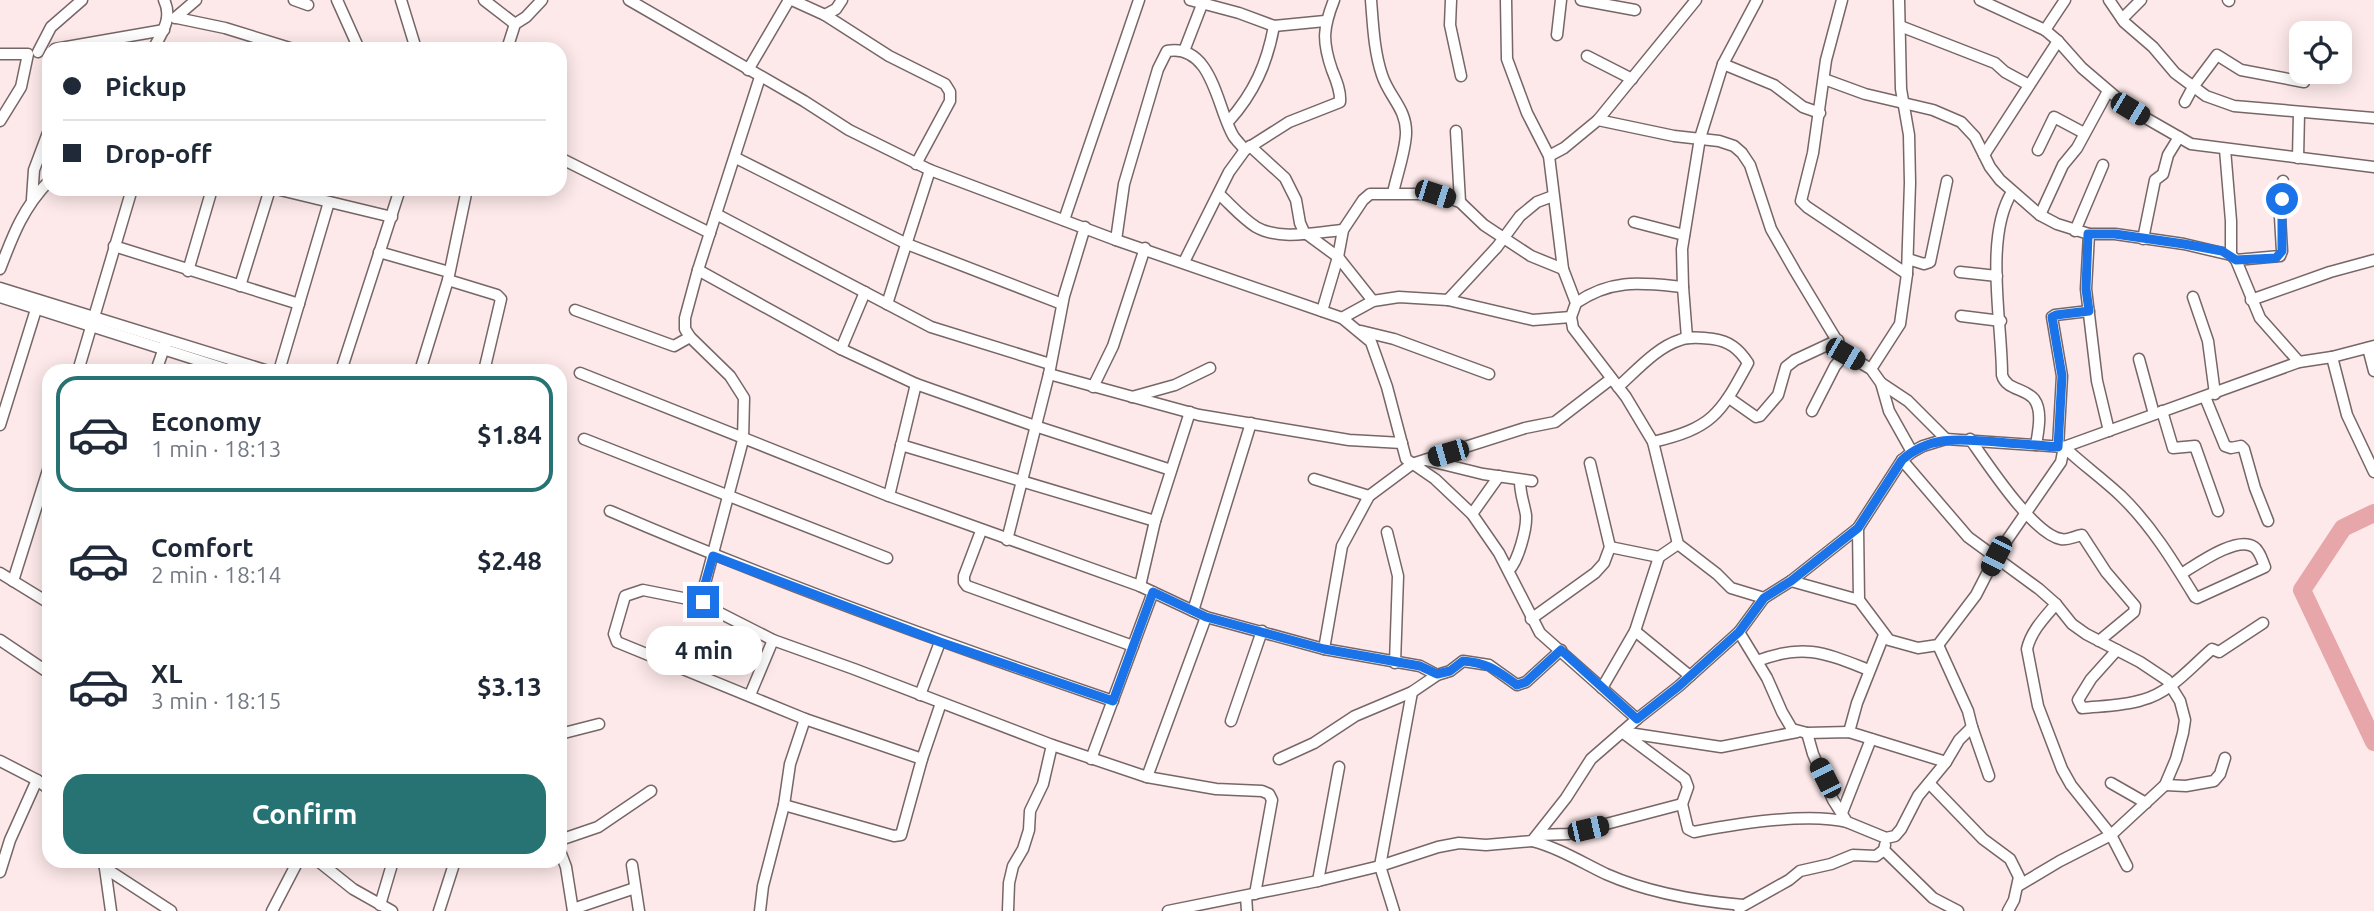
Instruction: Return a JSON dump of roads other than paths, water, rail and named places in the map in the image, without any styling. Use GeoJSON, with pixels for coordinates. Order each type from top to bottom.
{"type":"FeatureCollection","features":[{"type":"Feature","properties":{"kind":"street"},"geometry":{"type":"LineString","coordinates":[[43,42],[51,27],[82,0]]}},
{"type":"Feature","properties":{"kind":"street"},"geometry":{"type":"LineString","coordinates":[[164,0],[170,22]]}},
{"type":"Feature","properties":{"kind":"street"},"geometry":{"type":"LineString","coordinates":[[157,42],[170,22],[195,0]]}},
{"type":"Feature","properties":{"kind":"street"},"geometry":{"type":"LineString","coordinates":[[294,0],[308,5]]}},
{"type":"Feature","properties":{"kind":"street"},"geometry":{"type":"LineString","coordinates":[[337,0],[356,42]]}},
{"type":"Feature","properties":{"kind":"street"},"geometry":{"type":"LineString","coordinates":[[401,0],[414,42]]}},
{"type":"Feature","properties":{"kind":"street"},"geometry":{"type":"LineString","coordinates":[[484,0],[515,24]]}},
{"type":"Feature","properties":{"kind":"street"},"geometry":{"type":"LineString","coordinates":[[509,42],[515,24],[542,0]]}},
{"type":"Feature","properties":{"kind":"street"},"geometry":{"type":"LineString","coordinates":[[629,0],[849,130],[916,164],[1116,240],[1322,310],[1342,318],[1361,331],[1371,342],[1380,363],[1406,459],[1435,479],[1472,514],[1509,570],[1531,619],[1541,633],[1637,719]]}},
{"type":"Feature","properties":{"kind":"street"},"geometry":{"type":"LineString","coordinates":[[748,70],[790,0],[825,15],[889,56],[945,84],[950,92],[950,101],[916,164]]}},
{"type":"Feature","properties":{"kind":"street"},"geometry":{"type":"LineString","coordinates":[[825,15],[836,9],[842,0]]}},
{"type":"Feature","properties":{"kind":"street"},"geometry":{"type":"LineString","coordinates":[[1064,220],[1139,0]]}},
{"type":"Feature","properties":{"kind":"street"},"geometry":{"type":"LineString","coordinates":[[1190,0],[1274,26],[1325,21]]}},
{"type":"Feature","properties":{"kind":"street"},"geometry":{"type":"LineString","coordinates":[[1184,262],[1229,172],[1248,148],[1295,120],[1340,102],[1328,59],[1325,21],[1334,0]]}},
{"type":"Feature","properties":{"kind":"street"},"geometry":{"type":"LineString","coordinates":[[1371,0],[1374,41],[1382,76],[1388,92],[1397,100],[1406,133],[1393,192]]}},
{"type":"Feature","properties":{"kind":"street"},"geometry":{"type":"LineString","coordinates":[[1451,0],[1450,25],[1461,76]]}},
{"type":"Feature","properties":{"kind":"street"},"geometry":{"type":"LineString","coordinates":[[1506,0],[1507,59],[1527,113],[1549,156],[1563,269],[1576,303],[1571,317],[1573,328],[1615,383],[1653,442],[1678,544],[1731,588],[1764,598]]}},
{"type":"Feature","properties":{"kind":"street"},"geometry":{"type":"LineString","coordinates":[[1557,36],[1562,0]]}},
{"type":"Feature","properties":{"kind":"street"},"geometry":{"type":"LineString","coordinates":[[1581,0],[1635,9]]}},
{"type":"Feature","properties":{"kind":"street"},"geometry":{"type":"LineString","coordinates":[[1549,156],[1564,148],[1598,120],[1696,0]]}},
{"type":"Feature","properties":{"kind":"street"},"geometry":{"type":"LineString","coordinates":[[1687,338],[1683,288],[1684,235],[1700,138],[1723,64],[1757,0]]}},
{"type":"Feature","properties":{"kind":"street"},"geometry":{"type":"LineString","coordinates":[[1842,0],[1826,60],[1813,153],[1801,201],[1907,274]]}},
{"type":"Feature","properties":{"kind":"street"},"geometry":{"type":"LineString","coordinates":[[1871,369],[1900,324],[1907,274],[1909,135],[1902,103],[1899,0]]}},
{"type":"Feature","properties":{"kind":"street"},"geometry":{"type":"LineString","coordinates":[[1980,0],[2045,30],[2082,68],[2130,109],[2191,144],[2374,167]]}},
{"type":"Feature","properties":{"kind":"street"},"geometry":{"type":"LineString","coordinates":[[2045,30],[2065,0]]}},
{"type":"Feature","properties":{"kind":"street"},"geometry":{"type":"LineString","coordinates":[[2109,0],[2122,19],[2153,47],[2175,73],[2206,96],[2234,106],[2374,118]]}},
{"type":"Feature","properties":{"kind":"street"},"geometry":{"type":"LineString","coordinates":[[2122,19],[2141,0]]}},
{"type":"Feature","properties":{"kind":"street"},"geometry":{"type":"LineString","coordinates":[[1184,51],[1203,2]]}},
{"type":"Feature","properties":{"kind":"street"},"geometry":{"type":"LineString","coordinates":[[86,42],[170,22],[225,29],[269,42]]}},
{"type":"Feature","properties":{"kind":"street"},"geometry":{"type":"LineString","coordinates":[[1228,122],[1239,110],[1265,66],[1274,26]]}},
{"type":"Feature","properties":{"kind":"street"},"geometry":{"type":"LineString","coordinates":[[1900,26],[1995,63],[2005,72],[2029,85]]}},
{"type":"Feature","properties":{"kind":"street"},"geometry":{"type":"LineString","coordinates":[[1984,155],[2058,41]]}},
{"type":"Feature","properties":{"kind":"street"},"geometry":{"type":"LineString","coordinates":[[1116,240],[1125,184],[1161,60],[1167,51],[1178,49],[1199,63],[1212,79],[1234,137],[1285,178],[1296,200],[1304,232],[1338,257],[1373,301]]}},
{"type":"Feature","properties":{"kind":"street"},"geometry":{"type":"LineString","coordinates":[[0,54],[38,52],[0,121]]}},
{"type":"Feature","properties":{"kind":"street"},"geometry":{"type":"LineString","coordinates":[[2185,102],[2217,55],[2241,70],[2289,79]]}},
{"type":"Feature","properties":{"kind":"street"},"geometry":{"type":"LineString","coordinates":[[1587,56],[1632,79]]}},
{"type":"Feature","properties":{"kind":"street"},"geometry":{"type":"LineString","coordinates":[[1723,64],[1774,85],[1803,107],[1820,113]]}},
{"type":"Feature","properties":{"kind":"street"},"geometry":{"type":"LineString","coordinates":[[703,602],[703,591],[743,440],[744,398],[730,376],[690,337],[685,328],[685,318],[760,77]]}},
{"type":"Feature","properties":{"kind":"street"},"geometry":{"type":"LineString","coordinates":[[1824,79],[1865,94],[1933,110],[1961,122],[1975,138],[2000,180],[2012,192],[2040,215],[2088,234],[2115,234],[2184,244],[2233,257],[2280,256],[2283,181]]}},
{"type":"Feature","properties":{"kind":"street"},"geometry":{"type":"LineString","coordinates":[[2040,215],[2063,165],[2108,91]]}},
{"type":"Feature","properties":{"kind":"street"},"geometry":{"type":"LineString","coordinates":[[2298,158],[2299,113]]}},
{"type":"Feature","properties":{"kind":"street"},"geometry":{"type":"LineString","coordinates":[[2038,150],[2054,117],[2084,134]]}},
{"type":"Feature","properties":{"kind":"street"},"geometry":{"type":"LineString","coordinates":[[1598,120],[1734,146],[1750,164],[1771,229],[1845,354],[1871,369],[1881,383],[1889,411],[1912,452]]}},
{"type":"Feature","properties":{"kind":"street"},"geometry":{"type":"LineString","coordinates":[[1456,131],[1460,202]]}},
{"type":"Feature","properties":{"kind":"street"},"geometry":{"type":"LineString","coordinates":[[2143,239],[2155,180],[2163,174],[2168,155],[2179,137]]}},
{"type":"Feature","properties":{"kind":"street"},"geometry":{"type":"LineString","coordinates":[[32,199],[34,170],[42,149]]}},
{"type":"Feature","properties":{"kind":"street"},"geometry":{"type":"LineString","coordinates":[[2225,149],[2233,257],[2260,318],[2299,362]]}},
{"type":"Feature","properties":{"kind":"street"},"geometry":{"type":"LineString","coordinates":[[736,158],[907,244],[1062,304]]}},
{"type":"Feature","properties":{"kind":"street"},"geometry":{"type":"LineString","coordinates":[[567,162],[710,233]]}},
{"type":"Feature","properties":{"kind":"street"},"geometry":{"type":"LineString","coordinates":[[2075,231],[2103,165]]}},
{"type":"Feature","properties":{"kind":"street"},"geometry":{"type":"LineString","coordinates":[[887,304],[930,170]]}},
{"type":"Feature","properties":{"kind":"street"},"geometry":{"type":"LineString","coordinates":[[1908,259],[1924,264],[1930,262],[1947,181]]}},
{"type":"Feature","properties":{"kind":"street"},"geometry":{"type":"LineString","coordinates":[[0,269],[21,218],[42,188]]}},
{"type":"Feature","properties":{"kind":"street"},"geometry":{"type":"LineString","coordinates":[[2012,192],[1999,227],[1997,276],[2003,380],[2033,398],[2039,420],[2036,445]]}},
{"type":"Feature","properties":{"kind":"street"},"geometry":{"type":"LineString","coordinates":[[1219,194],[1245,219],[1263,230],[1285,234],[1343,229]]}},
{"type":"Feature","properties":{"kind":"street"},"geometry":{"type":"LineString","coordinates":[[1322,310],[1338,257],[1343,229],[1370,194],[1435,194],[1460,202],[1484,225],[1531,256],[1563,269]]}},
{"type":"Feature","properties":{"kind":"street"},"geometry":{"type":"LineString","coordinates":[[80,364],[130,196]]}},
{"type":"Feature","properties":{"kind":"street"},"geometry":{"type":"LineString","coordinates":[[188,271],[210,196]]}},
{"type":"Feature","properties":{"kind":"street"},"geometry":{"type":"LineString","coordinates":[[240,286],[268,196]]}},
{"type":"Feature","properties":{"kind":"street"},"geometry":{"type":"LineString","coordinates":[[305,196],[392,217]]}},
{"type":"Feature","properties":{"kind":"street"},"geometry":{"type":"LineString","coordinates":[[343,364],[398,196]]}},
{"type":"Feature","properties":{"kind":"street"},"geometry":{"type":"LineString","coordinates":[[422,364],[449,276],[466,196]]}},
{"type":"Feature","properties":{"kind":"street"},"geometry":{"type":"LineString","coordinates":[[1448,300],[1497,247],[1513,223],[1529,208],[1553,196]]}},
{"type":"Feature","properties":{"kind":"street"},"geometry":{"type":"LineString","coordinates":[[281,364],[329,202]]}},
{"type":"Feature","properties":{"kind":"street"},"geometry":{"type":"LineString","coordinates":[[716,215],[931,327],[1093,387],[1190,412],[1349,440],[1402,443]]}},
{"type":"Feature","properties":{"kind":"street"},"geometry":{"type":"LineString","coordinates":[[1634,222],[1684,235]]}},
{"type":"Feature","properties":{"kind":"street"},"geometry":{"type":"LineString","coordinates":[[1007,540],[1062,304],[1085,228]]}},
{"type":"Feature","properties":{"kind":"street"},"geometry":{"type":"LineString","coordinates":[[2088,234],[2086,289],[2097,381],[2109,431]]}},
{"type":"Feature","properties":{"kind":"street"},"geometry":{"type":"LineString","coordinates":[[114,246],[299,304]]}},
{"type":"Feature","properties":{"kind":"street"},"geometry":{"type":"LineString","coordinates":[[1093,387],[1113,346],[1145,248]]}},
{"type":"Feature","properties":{"kind":"street"},"geometry":{"type":"LineString","coordinates":[[379,253],[449,276],[501,299],[486,364]]}},
{"type":"Feature","properties":{"kind":"street"},"geometry":{"type":"LineString","coordinates":[[2251,300],[2330,272],[2374,260]]}},
{"type":"Feature","properties":{"kind":"street"},"geometry":{"type":"LineString","coordinates":[[698,270],[841,349],[916,384],[1171,470]]}},
{"type":"Feature","properties":{"kind":"street"},"geometry":{"type":"LineString","coordinates":[[1960,271],[1997,276]]}},
{"type":"Feature","properties":{"kind":"street"},"geometry":{"type":"LineString","coordinates":[[1576,303],[1598,291],[1627,283],[1683,288]]}},
{"type":"Feature","properties":{"kind":"street"},"geometry":{"type":"LineString","coordinates":[[0,288],[37,304],[165,344],[218,364]]}},
{"type":"Feature","properties":{"kind":"street"},"geometry":{"type":"LineString","coordinates":[[841,349],[865,292]]}},
{"type":"Feature","properties":{"kind":"street"},"geometry":{"type":"LineString","coordinates":[[1342,318],[1373,301],[1399,297],[1448,300],[1533,320],[1571,317]]}},
{"type":"Feature","properties":{"kind":"street"},"geometry":{"type":"LineString","coordinates":[[2193,297],[2208,341],[2210,395],[2225,446],[2241,446],[2244,449],[2268,521]]}},
{"type":"Feature","properties":{"kind":"street"},"geometry":{"type":"LineString","coordinates":[[0,298],[37,304]]}},
{"type":"Feature","properties":{"kind":"street"},"geometry":{"type":"LineString","coordinates":[[0,425],[37,304]]}},
{"type":"Feature","properties":{"kind":"street"},"geometry":{"type":"LineString","coordinates":[[575,310],[674,346],[690,337]]}},
{"type":"Feature","properties":{"kind":"street"},"geometry":{"type":"LineString","coordinates":[[1858,528],[1859,600],[1884,635],[1895,643],[1917,648],[1938,645],[1976,595],[1996,556],[2061,462],[2062,376],[2052,317],[2089,311]]}},
{"type":"Feature","properties":{"kind":"street"},"geometry":{"type":"LineString","coordinates":[[1961,316],[2001,321]]}},
{"type":"Feature","properties":{"kind":"street"},"geometry":{"type":"LineString","coordinates":[[1361,331],[1394,339],[1489,374]]}},
{"type":"Feature","properties":{"kind":"street"},"geometry":{"type":"LineString","coordinates":[[1324,649],[1342,545],[1370,496],[1412,464],[1525,428],[1555,422],[1671,344],[1687,338],[1721,340],[1743,355],[1748,363],[1729,398],[1699,428],[1653,442]]}},
{"type":"Feature","properties":{"kind":"street"},"geometry":{"type":"LineString","coordinates":[[1729,398],[1756,417],[1760,416],[1778,395],[1786,367],[1838,340]]}},
{"type":"Feature","properties":{"kind":"street"},"geometry":{"type":"LineString","coordinates":[[158,364],[165,344]]}},
{"type":"Feature","properties":{"kind":"street"},"geometry":{"type":"LineString","coordinates":[[1535,838],[1591,759],[1739,632],[1764,598],[1791,581],[1858,528],[1902,460],[1912,452],[1947,439],[2061,447],[2299,362],[2371,347],[2374,371]]}},
{"type":"Feature","properties":{"kind":"street"},"geometry":{"type":"LineString","coordinates":[[1812,411],[1835,366],[1845,354]]}},
{"type":"Feature","properties":{"kind":"street"},"geometry":{"type":"LineString","coordinates":[[2332,357],[2347,415],[2374,472]]}},
{"type":"Feature","properties":{"kind":"street"},"geometry":{"type":"LineString","coordinates":[[2139,359],[2172,448],[2195,446],[2218,511]]}},
{"type":"Feature","properties":{"kind":"street"},"geometry":{"type":"LineString","coordinates":[[1132,397],[1175,384],[1210,368]]}},
{"type":"Feature","properties":{"kind":"street"},"geometry":{"type":"LineString","coordinates":[[580,373],[743,440],[981,531],[1140,586],[1206,617],[1324,649],[1420,666],[1437,674]]}},
{"type":"Feature","properties":{"kind":"street"},"geometry":{"type":"LineString","coordinates":[[1881,383],[1908,401],[1947,439]]}},
{"type":"Feature","properties":{"kind":"street"},"geometry":{"type":"LineString","coordinates":[[889,496],[916,384]]}},
{"type":"Feature","properties":{"kind":"street"},"geometry":{"type":"LineString","coordinates":[[1140,586],[1155,521],[1190,412]]}},
{"type":"Feature","properties":{"kind":"street"},"geometry":{"type":"LineString","coordinates":[[1193,611],[1251,423]]}},
{"type":"Feature","properties":{"kind":"street"},"geometry":{"type":"LineString","coordinates":[[584,439],[887,558]]}},
{"type":"Feature","properties":{"kind":"street"},"geometry":{"type":"LineString","coordinates":[[1970,439],[2025,513],[2049,535],[2063,540],[2082,535],[2106,572],[2135,606],[2134,612],[2099,641]]}},
{"type":"Feature","properties":{"kind":"street"},"geometry":{"type":"LineString","coordinates":[[901,445],[1020,483],[1155,521]]}},
{"type":"Feature","properties":{"kind":"street"},"geometry":{"type":"LineString","coordinates":[[2061,447],[2131,506],[2166,550],[2195,597],[2200,598],[2265,567],[2258,550],[2251,545],[2242,544],[2224,549],[2181,573]]}},
{"type":"Feature","properties":{"kind":"street"},"geometry":{"type":"LineString","coordinates":[[1425,460],[1520,481],[1532,481]]}},
{"type":"Feature","properties":{"kind":"street"},"geometry":{"type":"LineString","coordinates":[[1902,460],[1968,537],[2056,604],[2072,624],[2140,662],[2171,685],[2180,701],[2185,720],[2181,744],[2165,785],[2111,835],[2018,886]]}},
{"type":"Feature","properties":{"kind":"street"},"geometry":{"type":"LineString","coordinates":[[1531,619],[1595,573],[1604,563],[1610,547],[1590,463]]}},
{"type":"Feature","properties":{"kind":"street"},"geometry":{"type":"LineString","coordinates":[[1472,514],[1499,476]]}},
{"type":"Feature","properties":{"kind":"street"},"geometry":{"type":"LineString","coordinates":[[1314,479],[1370,496]]}},
{"type":"Feature","properties":{"kind":"street"},"geometry":{"type":"LineString","coordinates":[[1509,570],[1518,557],[1526,516],[1520,481]]}},
{"type":"Feature","properties":{"kind":"street"},"geometry":{"type":"LineString","coordinates":[[13,581],[42,489]]}},
{"type":"Feature","properties":{"kind":"street"},"geometry":{"type":"LineString","coordinates":[[610,511],[713,556],[940,642],[1113,701]]}},
{"type":"Feature","properties":{"kind":"street"},"geometry":{"type":"LineString","coordinates":[[981,531],[964,576],[967,586],[1133,646]]}},
{"type":"Feature","properties":{"kind":"street"},"geometry":{"type":"LineString","coordinates":[[1387,532],[1398,576],[1395,663]]}},
{"type":"Feature","properties":{"kind":"street"},"geometry":{"type":"LineString","coordinates":[[1602,688],[1635,631],[1659,557],[1678,544]]}},
{"type":"Feature","properties":{"kind":"street"},"geometry":{"type":"LineString","coordinates":[[1610,547],[1659,557]]}},
{"type":"Feature","properties":{"kind":"street"},"geometry":{"type":"LineString","coordinates":[[0,573],[42,599]]}},
{"type":"Feature","properties":{"kind":"street"},"geometry":{"type":"LineString","coordinates":[[1791,581],[1859,600]]}},
{"type":"Feature","properties":{"kind":"street"},"geometry":{"type":"LineString","coordinates":[[922,759],[805,719],[617,642],[614,634],[625,596],[643,590],[703,602],[773,640],[1052,746],[1147,777],[1216,789],[1262,791],[1269,794],[1272,800],[1247,911]]}},
{"type":"Feature","properties":{"kind":"street"},"geometry":{"type":"LineString","coordinates":[[1091,759],[1153,592]]}},
{"type":"Feature","properties":{"kind":"street"},"geometry":{"type":"LineString","coordinates":[[2056,604],[2036,629],[2027,649],[2038,706],[2066,778],[2111,835],[2127,866]]}},
{"type":"Feature","properties":{"kind":"street"},"geometry":{"type":"LineString","coordinates":[[1147,777],[1206,617]]}},
{"type":"Feature","properties":{"kind":"street"},"geometry":{"type":"LineString","coordinates":[[2117,650],[2091,679],[2078,700],[2082,708],[2143,700],[2171,685],[2212,649],[2219,652],[2263,623]]}},
{"type":"Feature","properties":{"kind":"street"},"geometry":{"type":"LineString","coordinates":[[1231,720],[1262,631]]}},
{"type":"Feature","properties":{"kind":"street"},"geometry":{"type":"LineString","coordinates":[[1635,631],[1690,676]]}},
{"type":"Feature","properties":{"kind":"street"},"geometry":{"type":"LineString","coordinates":[[1739,632],[1792,729],[1802,732],[1833,800],[1845,818]]}},
{"type":"Feature","properties":{"kind":"street"},"geometry":{"type":"LineString","coordinates":[[1849,732],[1869,670],[1884,635]]}},
{"type":"Feature","properties":{"kind":"street"},"geometry":{"type":"LineString","coordinates":[[0,640],[42,668]]}},
{"type":"Feature","properties":{"kind":"street"},"geometry":{"type":"LineString","coordinates":[[750,695],[773,640]]}},
{"type":"Feature","properties":{"kind":"street"},"geometry":{"type":"LineString","coordinates":[[920,695],[940,642]]}},
{"type":"Feature","properties":{"kind":"street"},"geometry":{"type":"LineString","coordinates":[[1938,645],[1968,711],[1989,776]]}},
{"type":"Feature","properties":{"kind":"street"},"geometry":{"type":"LineString","coordinates":[[1279,759],[1314,743],[1355,716],[1412,692],[1437,674],[1450,671],[1463,661],[1489,665],[1517,685],[1526,682],[1561,650]]}},
{"type":"Feature","properties":{"kind":"street"},"geometry":{"type":"LineString","coordinates":[[1757,661],[1786,651],[1804,651],[1832,655],[1869,670]]}},
{"type":"Feature","properties":{"kind":"street"},"geometry":{"type":"LineString","coordinates":[[1394,911],[1380,866],[1412,692]]}},
{"type":"Feature","properties":{"kind":"street"},"geometry":{"type":"LineString","coordinates":[[784,805],[894,836],[901,835],[941,703]]}},
{"type":"Feature","properties":{"kind":"street"},"geometry":{"type":"LineString","coordinates":[[760,911],[763,886],[784,805],[790,765],[805,719]]}},
{"type":"Feature","properties":{"kind":"street"},"geometry":{"type":"LineString","coordinates":[[567,732],[599,724]]}},
{"type":"Feature","properties":{"kind":"street"},"geometry":{"type":"LineString","coordinates":[[1622,732],[1685,779],[1688,787],[1682,804],[1688,829],[1694,832],[1800,818],[1845,818],[1886,838],[1895,836],[1901,829],[1918,796],[1946,762],[1959,740],[1972,727]]}},
{"type":"Feature","properties":{"kind":"street"},"geometry":{"type":"LineString","coordinates":[[1622,732],[1721,747],[1802,732],[1849,732],[1946,762]]}},
{"type":"Feature","properties":{"kind":"street"},"geometry":{"type":"LineString","coordinates":[[1845,818],[1871,738]]}},
{"type":"Feature","properties":{"kind":"street"},"geometry":{"type":"LineString","coordinates":[[1008,911],[1013,866],[1023,849],[1029,830],[1030,811],[1043,784],[1052,746]]}},
{"type":"Feature","properties":{"kind":"street"},"geometry":{"type":"LineString","coordinates":[[2165,785],[2186,786],[2214,781],[2220,774],[2224,758]]}},
{"type":"Feature","properties":{"kind":"street"},"geometry":{"type":"LineString","coordinates":[[0,761],[42,784]]}},
{"type":"Feature","properties":{"kind":"street"},"geometry":{"type":"LineString","coordinates":[[1318,881],[1339,767]]}},
{"type":"Feature","properties":{"kind":"street"},"geometry":{"type":"LineString","coordinates":[[0,872],[10,840],[37,780]]}},
{"type":"Feature","properties":{"kind":"street"},"geometry":{"type":"LineString","coordinates":[[1929,783],[1983,839],[2010,859],[2019,877],[2014,900],[2008,911]]}},
{"type":"Feature","properties":{"kind":"street"},"geometry":{"type":"LineString","coordinates":[[2112,783],[2146,803]]}},
{"type":"Feature","properties":{"kind":"street"},"geometry":{"type":"LineString","coordinates":[[567,838],[598,827],[651,791]]}},
{"type":"Feature","properties":{"kind":"street"},"geometry":{"type":"LineString","coordinates":[[1168,911],[1318,881],[1380,866],[1438,847],[1459,843],[1486,845],[1568,834],[1682,804]]}},
{"type":"Feature","properties":{"kind":"street"},"geometry":{"type":"LineString","coordinates":[[1535,838],[1607,874],[1665,894],[1740,908],[1800,871],[1831,864],[1853,855],[1876,856],[1884,850],[1886,838]]}},
{"type":"Feature","properties":{"kind":"street"},"geometry":{"type":"LineString","coordinates":[[1884,850],[1933,898],[1958,911]]}},
{"type":"Feature","properties":{"kind":"street"},"geometry":{"type":"LineString","coordinates":[[632,865],[639,911]]}},
{"type":"Feature","properties":{"kind":"street"},"geometry":{"type":"LineString","coordinates":[[105,868],[111,911]]}},
{"type":"Feature","properties":{"kind":"street"},"geometry":{"type":"LineString","coordinates":[[110,868],[171,911]]}},
{"type":"Feature","properties":{"kind":"street"},"geometry":{"type":"LineString","coordinates":[[272,911],[294,868]]}},
{"type":"Feature","properties":{"kind":"street"},"geometry":{"type":"LineString","coordinates":[[332,868],[353,889],[392,911]]}},
{"type":"Feature","properties":{"kind":"street"},"geometry":{"type":"LineString","coordinates":[[380,905],[391,868]]}},
{"type":"Feature","properties":{"kind":"street"},"geometry":{"type":"LineString","coordinates":[[439,911],[453,868]]}},
{"type":"Feature","properties":{"kind":"street"},"geometry":{"type":"LineString","coordinates":[[566,868],[573,910],[635,888]]}},
{"type":"Feature","properties":{"kind":"waterway"},"geometry":{"type":"LineString","coordinates":[[2374,513],[2343,528],[2302,590],[2374,742]]}}]}
